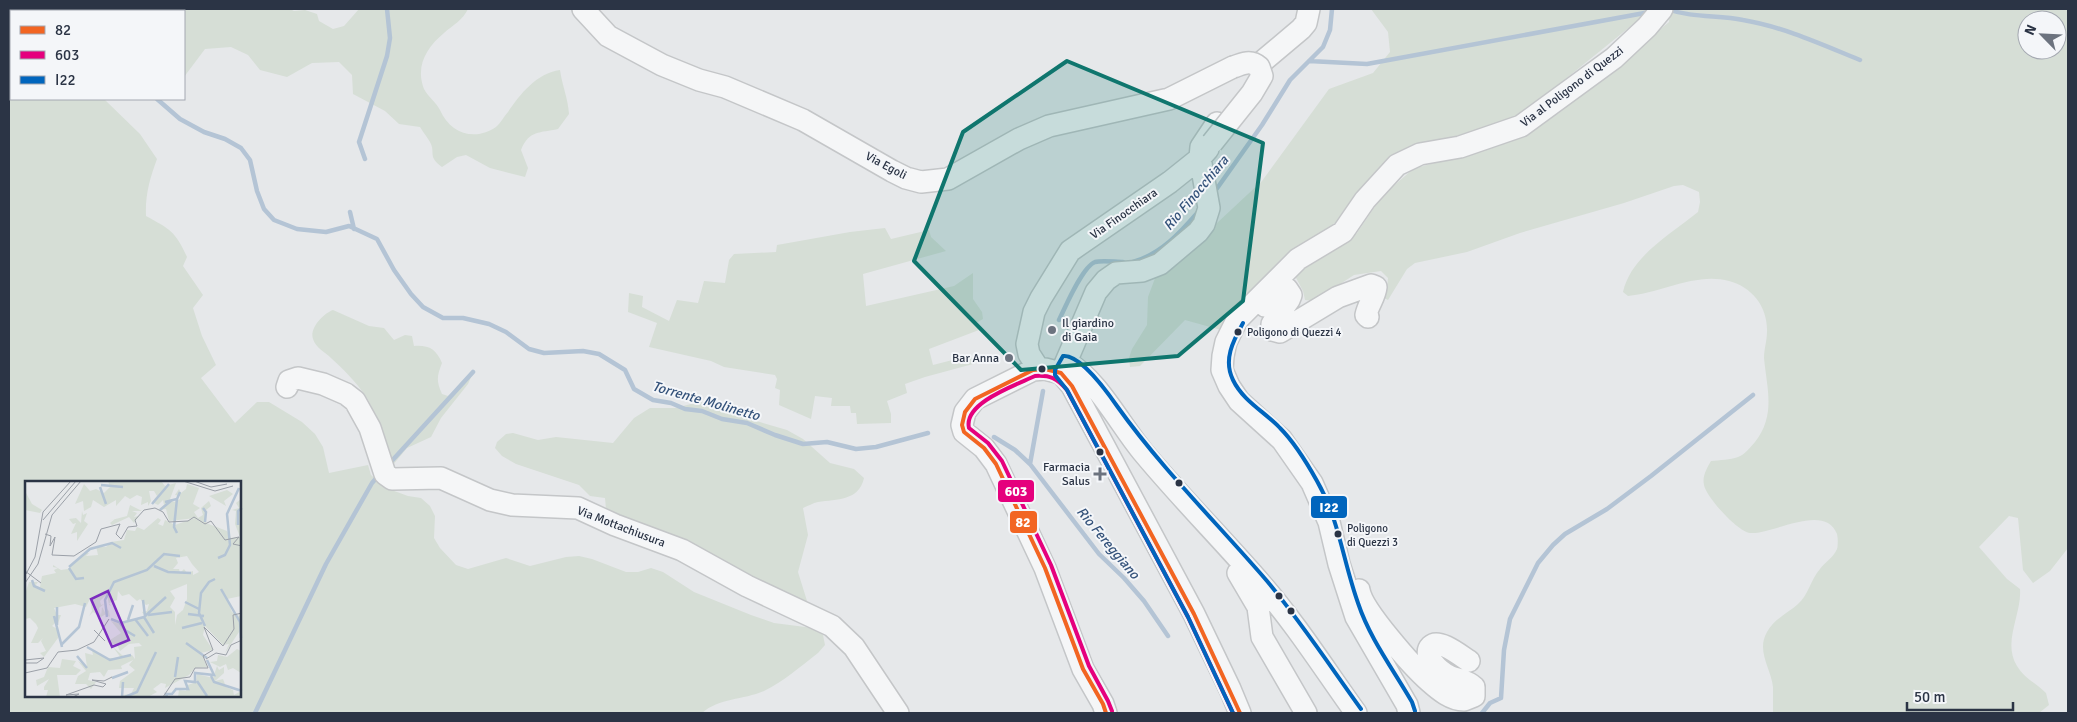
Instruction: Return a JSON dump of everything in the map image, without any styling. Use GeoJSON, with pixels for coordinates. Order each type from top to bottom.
{"type":"FeatureCollection","features":[{"type":"Feature","properties":{"kind":"street","name":"Via Egoli"},"geometry":{"type":"LineString","coordinates":[[583,9],[608,36],[662,65],[700,80],[725,87],[803,120],[892,171],[906,178],[921,182],[948,179],[1019,139],[1049,126],[1169,99],[1232,67]]}},
{"type":"Feature","properties":{"kind":"street"},"geometry":{"type":"LineString","coordinates":[[1240,713],[1196,619],[1074,391],[1064,367],[1101,285],[1116,273],[1142,271],[1160,264],[1198,232],[1207,216],[1209,208],[1205,157],[1201,147],[1258,67],[1306,23],[1309,9]]}},
{"type":"Feature","properties":{"kind":"street","name":"Via al Poligono di Quezzi"},"geometry":{"type":"LineString","coordinates":[[1409,713],[1407,705],[1356,617],[1339,564],[1329,522],[1312,483],[1282,440],[1239,401],[1229,386],[1222,370],[1226,342],[1237,320],[1298,259],[1343,232],[1365,200],[1397,164],[1420,154],[1460,147],[1521,126],[1614,58],[1662,9]]}},
{"type":"Feature","properties":{"kind":"street","name":"Via Finocchiara"},"geometry":{"type":"LineString","coordinates":[[1038,368],[1029,354],[1027,344],[1034,312],[1070,251],[1205,157],[1252,93],[1262,76],[1259,67],[1253,63],[1247,62],[1232,67]]}},
{"type":"Feature","properties":{"kind":"street"},"geometry":{"type":"LineString","coordinates":[[1237,320],[1247,323],[1282,290],[1287,289],[1291,296],[1272,324],[1272,330],[1280,332],[1338,297],[1372,285],[1376,287],[1376,291],[1366,311],[1368,317]]}},
{"type":"Feature","properties":{"kind":"street"},"geometry":{"type":"LineString","coordinates":[[1106,713],[1103,704],[1083,669],[1046,568],[996,464],[984,448],[963,429],[963,416],[970,404],[998,386],[1038,368],[1076,367],[1162,475],[1262,585],[1300,633],[1356,713]]}},
{"type":"Feature","properties":{"kind":"street","name":"Via Mottachiusura"},"geometry":{"type":"LineString","coordinates":[[287,387],[290,381],[298,378],[323,384],[350,397],[359,407],[370,428],[385,474],[392,479],[442,478],[490,500],[512,505],[578,508],[615,525],[682,550],[756,591],[832,626],[854,647],[898,713]]}},
{"type":"Feature","properties":{"kind":"street"},"geometry":{"type":"LineString","coordinates":[[1240,561],[1237,571],[1258,607],[1262,637],[1306,713]]}},
{"type":"Feature","properties":{"kind":"street"},"geometry":{"type":"LineString","coordinates":[[1339,564],[1349,563],[1354,566],[1360,596],[1366,608],[1414,666],[1431,683],[1455,698],[1464,700],[1474,696],[1472,685],[1448,676],[1430,660],[1428,650],[1432,645],[1441,644],[1470,661]]}},
{"type":"Feature","properties":{"kind":"highlighted area"},"geometry":{"type":"Polygon","coordinates":[[[1067,61],[1263,143],[1243,301],[1178,356],[1021,370],[914,261],[963,132],[1067,61]]]}},
{"type":"Feature","properties":{"kind":"shaded area"},"geometry":{"type":"Polygon","coordinates":[[[9,9],[290,9],[294,11],[305,10],[317,14],[319,21],[333,29],[344,26],[359,9],[468,9],[461,19],[432,44],[424,58],[421,73],[424,89],[444,118],[456,129],[471,134],[488,132],[496,127],[530,85],[544,75],[560,70],[569,114],[558,129],[540,132],[531,136],[524,144],[521,150],[528,168],[525,177],[490,168],[466,155],[457,157],[442,167],[433,157],[432,146],[420,127],[399,124],[385,111],[353,94],[352,75],[339,62],[312,63],[287,77],[260,70],[248,55],[231,47],[205,49],[185,76],[185,10],[10,10],[10,100],[105,100],[140,134],[157,159],[148,187],[146,216],[161,224],[176,236],[187,257],[183,266],[203,295],[193,308],[202,336],[216,365],[201,378],[235,423],[257,402],[269,402],[302,422],[315,434],[323,447],[329,473],[368,465],[371,475],[386,488],[408,496],[421,498],[430,506],[435,516],[434,538],[440,548],[456,565],[468,569],[506,558],[530,566],[566,557],[579,556],[626,572],[638,572],[651,568],[663,572],[694,592],[751,615],[774,623],[813,628],[823,635],[825,645],[818,653],[785,678],[764,691],[716,704],[702,713],[9,713],[9,9]]]}},
{"type":"Feature","properties":{"kind":"shaded area"},"geometry":{"type":"Polygon","coordinates":[[[1371,9],[1652,9],[1522,114],[1494,126],[1414,147],[1347,214],[1327,229],[1221,330],[1185,320],[1140,366],[1130,367],[1129,358],[1132,349],[1147,325],[1148,297],[1157,273],[1188,250],[1262,181],[1329,89],[1373,73],[1390,52],[1388,32],[1371,9]]]}},
{"type":"Feature","properties":{"kind":"shaded area"},"geometry":{"type":"Polygon","coordinates":[[[1670,9],[2068,9],[2068,548],[2050,571],[2033,583],[2023,570],[2018,518],[2009,516],[1979,547],[2007,579],[2020,589],[2020,599],[2011,647],[2013,657],[2020,670],[2046,693],[2049,705],[2039,713],[1773,713],[1773,687],[1765,660],[1764,639],[1773,623],[1801,601],[1817,573],[1835,552],[1838,542],[1837,534],[1831,525],[1821,521],[1797,522],[1760,532],[1750,533],[1745,531],[1723,513],[1710,497],[1704,485],[1704,475],[1711,461],[1732,459],[1742,455],[1755,442],[1766,422],[1768,391],[1764,358],[1767,332],[1765,314],[1757,299],[1745,288],[1729,281],[1717,279],[1691,281],[1628,296],[1623,292],[1627,279],[1643,257],[1665,237],[1698,212],[1699,192],[1683,185],[1674,186],[1624,203],[1520,233],[1467,252],[1415,263],[1407,269],[1388,300],[1382,297],[1387,288],[1388,278],[1381,271],[1354,275],[1314,301],[1305,300],[1303,291],[1294,274],[1312,260],[1357,233],[1382,196],[1413,169],[1504,143],[1559,113],[1669,22],[1670,9]]]}},
{"type":"Feature","properties":{"kind":"shaded area"},"geometry":{"type":"Polygon","coordinates":[[[885,228],[891,239],[929,230],[931,237],[946,251],[863,274],[866,306],[954,286],[973,273],[973,299],[982,312],[983,319],[976,323],[979,330],[929,349],[933,365],[972,355],[973,364],[905,384],[907,393],[887,401],[891,414],[891,423],[857,424],[856,413],[851,413],[850,406],[831,406],[832,398],[815,396],[811,419],[779,405],[780,390],[775,388],[777,379],[775,375],[724,367],[711,361],[649,347],[657,323],[628,312],[629,293],[643,296],[642,307],[669,321],[677,300],[698,303],[704,281],[725,283],[729,260],[734,254],[776,252],[777,245],[885,228]]]}},
{"type":"Feature","properties":{"kind":"shaded area"},"geometry":{"type":"Polygon","coordinates":[[[333,310],[369,326],[384,328],[394,340],[405,335],[412,336],[414,346],[428,347],[434,351],[442,363],[438,378],[442,394],[448,396],[465,378],[472,375],[468,384],[441,418],[431,437],[407,448],[392,466],[383,449],[370,403],[365,395],[345,371],[314,342],[312,335],[315,326],[326,314],[333,310]]]}},
{"type":"Feature","properties":{"kind":"shaded area"},"geometry":{"type":"Polygon","coordinates":[[[699,402],[712,402],[724,406],[739,416],[787,430],[803,439],[830,463],[854,469],[864,478],[857,491],[846,498],[816,502],[803,508],[808,535],[798,572],[807,601],[804,604],[610,513],[606,509],[605,498],[590,496],[579,485],[516,464],[502,456],[495,448],[497,442],[506,434],[513,433],[538,440],[556,437],[613,443],[634,418],[650,408],[675,408],[699,402]]]}},
{"type":"Feature","properties":{"kind":"waterway"},"geometry":{"type":"LineString","coordinates":[[365,159],[359,142],[387,56],[390,38],[387,9]]}},
{"type":"Feature","properties":{"kind":"waterway","name":"Rio Finocchiara"},"geometry":{"type":"LineString","coordinates":[[1213,194],[1262,125],[1290,80],[1323,47],[1330,30],[1332,9]]}},
{"type":"Feature","properties":{"kind":"waterway"},"geometry":{"type":"LineString","coordinates":[[1667,9],[1686,14],[1734,18],[1758,23],[1802,37],[1860,60]]}},
{"type":"Feature","properties":{"kind":"waterway"},"geometry":{"type":"LineString","coordinates":[[1309,61],[1367,64],[1650,12]]}},
{"type":"Feature","properties":{"kind":"waterway","name":"Torrente Molinetto"},"geometry":{"type":"LineString","coordinates":[[158,100],[180,119],[241,148],[250,160],[257,191],[264,209],[274,220],[297,229],[326,232],[349,226],[377,239],[394,270],[411,294],[423,307],[443,318],[463,318],[489,324],[506,332],[529,349],[544,353],[583,351],[599,354],[625,370],[634,389],[653,400],[671,403],[685,409],[702,411],[722,419],[747,423],[803,444],[827,442],[856,449],[876,447],[928,433]]}},
{"type":"Feature","properties":{"kind":"waterway","name":"Rio Finocchiara"},"geometry":{"type":"LineString","coordinates":[[1133,262],[1152,254],[1169,242],[1199,211]]}},
{"type":"Feature","properties":{"kind":"waterway"},"geometry":{"type":"LineString","coordinates":[[350,212],[354,229]]}},
{"type":"Feature","properties":{"kind":"waterway","name":"Rio Finocchiara"},"geometry":{"type":"LineString","coordinates":[[1059,320],[1074,288],[1090,265],[1098,261],[1123,262]]}},
{"type":"Feature","properties":{"kind":"waterway"},"geometry":{"type":"LineString","coordinates":[[389,464],[473,372]]}},
{"type":"Feature","properties":{"kind":"waterway","name":"Rio Finocchiara"},"geometry":{"type":"LineString","coordinates":[[1030,464],[1043,391]]}},
{"type":"Feature","properties":{"kind":"waterway"},"geometry":{"type":"LineString","coordinates":[[1482,713],[1490,703],[1501,698],[1504,650],[1510,619],[1538,563],[1553,545],[1565,534],[1607,509],[1753,395]]}},
{"type":"Feature","properties":{"kind":"waterway","name":"Rio Fereggiano"},"geometry":{"type":"LineString","coordinates":[[994,437],[1015,450],[1030,464],[1099,554],[1144,601],[1168,636]]}},
{"type":"Feature","properties":{"kind":"waterway"},"geometry":{"type":"LineString","coordinates":[[255,713],[326,564],[372,483],[379,475]]}},
{"type":"Feature","properties":{"kind":"transit line","name":"I22"},"geometry":{"type":"LineString","coordinates":[[1243,323],[1230,351],[1229,365],[1233,380],[1242,394],[1291,440],[1317,481],[1331,510],[1363,616],[1375,641],[1412,702],[1415,711]]}},
{"type":"Feature","properties":{"kind":"transit line","name":"I22"},"geometry":{"type":"LineString","coordinates":[[1233,713],[1188,617],[1067,390],[1055,375],[1055,370],[1063,356],[1077,361],[1093,375],[1152,452],[1267,581],[1304,628],[1361,709]]}},
{"type":"Feature","properties":{"kind":"transit line","name":"82"},"geometry":{"type":"LineString","coordinates":[[1106,713],[1103,704],[1083,669],[1045,568],[996,464],[984,448],[964,432],[962,425],[965,412],[975,399],[1033,370],[1045,369],[1061,373],[1072,386],[1194,614],[1240,713]]}},
{"type":"Feature","properties":{"kind":"transit line","name":"603"},"geometry":{"type":"LineString","coordinates":[[1112,711],[1089,666],[1051,565],[1002,461],[988,443],[969,428],[969,419],[982,403],[1004,390],[1035,376],[1053,378],[1067,390],[1188,617],[1233,713]]}},
{"type":"Feature","properties":{"kind":"place","name":"Il giardino di Gaia"},"geometry":{"type":"Point","coordinates":[1052,330]}},
{"type":"Feature","properties":{"kind":"place","name":"Poligono di Quezzi 4"},"geometry":{"type":"Point","coordinates":[1238,332]}},
{"type":"Feature","properties":{"kind":"place","name":"Bar Anna"},"geometry":{"type":"Point","coordinates":[1009,358]}},
{"type":"Feature","properties":{"kind":"place","name":"Farmacia Salus"},"geometry":{"type":"Point","coordinates":[1100,474]}},
{"type":"Feature","properties":{"kind":"place","name":"Poligono di Quezzi 3"},"geometry":{"type":"Point","coordinates":[1338,534]}}]}
